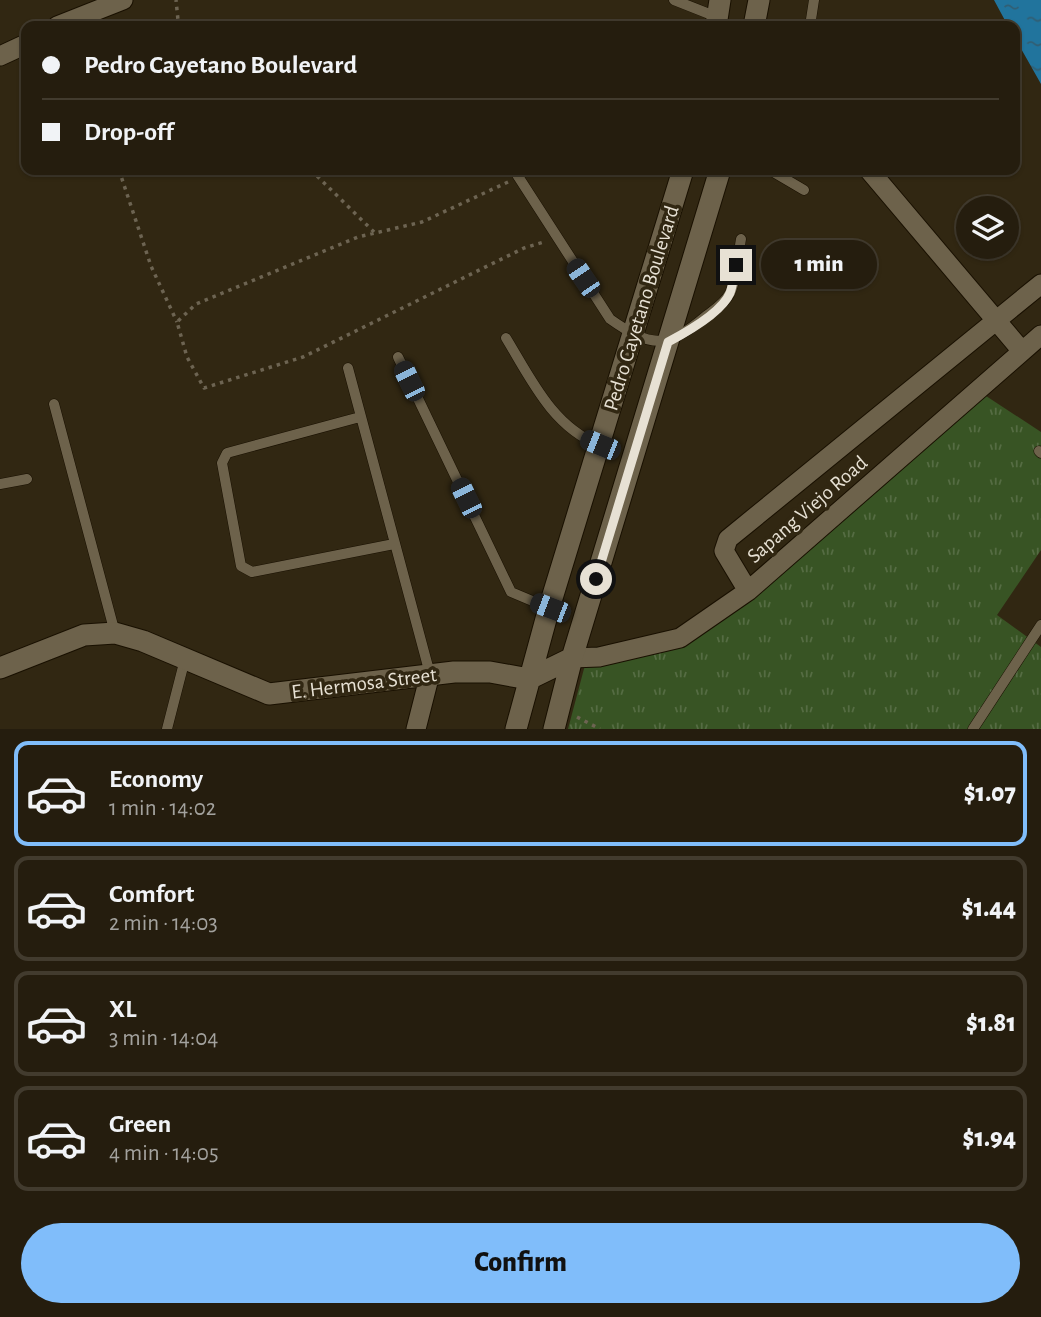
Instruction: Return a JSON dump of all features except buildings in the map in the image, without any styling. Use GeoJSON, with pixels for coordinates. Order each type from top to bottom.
{"type":"FeatureCollection","features":[{"type":"Feature","properties":{"kind":"main road"},"geometry":{"type":"LineString","coordinates":[[755,21],[759,0]]}},
{"type":"Feature","properties":{"kind":"main road","name":"Pedro Cayetano Boulevard"},"geometry":{"type":"LineString","coordinates":[[516,729],[682,175]]}},
{"type":"Feature","properties":{"kind":"main road","name":"Pedro Cayetano Boulevard"},"geometry":{"type":"LineString","coordinates":[[554,729],[572,657],[718,175]]}},
{"type":"Feature","properties":{"kind":"main road","name":"E. Hermosa Street"},"geometry":{"type":"LineString","coordinates":[[0,668],[85,635],[115,633],[269,694],[430,674],[490,672],[529,679]]}},
{"type":"Feature","properties":{"kind":"main road"},"geometry":{"type":"LineString","coordinates":[[529,679],[572,657]]}},
{"type":"Feature","properties":{"kind":"street"},"geometry":{"type":"LineString","coordinates":[[70,21],[123,0]]}},
{"type":"Feature","properties":{"kind":"street"},"geometry":{"type":"LineString","coordinates":[[0,56],[21,46]]}},
{"type":"Feature","properties":{"kind":"street"},"geometry":{"type":"LineString","coordinates":[[873,175],[1022,351]]}},
{"type":"Feature","properties":{"kind":"street"},"geometry":{"type":"LineString","coordinates":[[748,591],[724,551],[728,539],[1041,284]]}},
{"type":"Feature","properties":{"kind":"street","name":"Sapang Viejo Road"},"geometry":{"type":"LineString","coordinates":[[572,657],[598,657],[680,638],[748,591],[1041,335]]}},
{"type":"Feature","properties":{"kind":"street"},"geometry":{"type":"LineString","coordinates":[[416,729],[430,674]]}},
{"type":"Feature","properties":{"kind":"lane"},"geometry":{"type":"LineString","coordinates":[[674,0],[718,15]]}},
{"type":"Feature","properties":{"kind":"lane"},"geometry":{"type":"LineString","coordinates":[[811,21],[814,0]]}},
{"type":"Feature","properties":{"kind":"lane"},"geometry":{"type":"LineString","coordinates":[[518,175],[610,319],[634,335],[668,342],[690,330],[729,296],[741,239]]}},
{"type":"Feature","properties":{"kind":"lane"},"geometry":{"type":"LineString","coordinates":[[779,175],[804,190]]}},
{"type":"Feature","properties":{"kind":"lane"},"geometry":{"type":"LineString","coordinates":[[506,338],[554,415],[580,438],[600,445]]}},
{"type":"Feature","properties":{"kind":"lane"},"geometry":{"type":"LineString","coordinates":[[398,357],[511,592],[550,608]]}},
{"type":"Feature","properties":{"kind":"lane"},"geometry":{"type":"LineString","coordinates":[[348,368],[430,674]]}},
{"type":"Feature","properties":{"kind":"lane"},"geometry":{"type":"LineString","coordinates":[[54,404],[115,633]]}},
{"type":"Feature","properties":{"kind":"lane"},"geometry":{"type":"LineString","coordinates":[[360,417],[227,453],[222,463],[241,566],[252,572],[394,544]]}},
{"type":"Feature","properties":{"kind":"lane"},"geometry":{"type":"LineString","coordinates":[[0,484],[27,479]]}},
{"type":"Feature","properties":{"kind":"lane"},"geometry":{"type":"LineString","coordinates":[[972,729],[1041,625]]}},
{"type":"Feature","properties":{"kind":"lane"},"geometry":{"type":"LineString","coordinates":[[167,729],[185,659]]}},
{"type":"Feature","properties":{"kind":"path"},"geometry":{"type":"LineString","coordinates":[[176,0],[177,21]]}},
{"type":"Feature","properties":{"kind":"path"},"geometry":{"type":"LineString","coordinates":[[121,175],[151,266],[177,322],[187,357],[204,388],[303,356],[524,248],[556,238]]}},
{"type":"Feature","properties":{"kind":"path"},"geometry":{"type":"LineString","coordinates":[[316,175],[375,233]]}},
{"type":"Feature","properties":{"kind":"path"},"geometry":{"type":"LineString","coordinates":[[177,322],[195,304],[284,265],[375,233],[422,222],[515,175]]}},
{"type":"Feature","properties":{"kind":"path"},"geometry":{"type":"LineString","coordinates":[[572,714],[600,729]]}},
{"type":"Feature","properties":{"kind":"green space"},"geometry":{"type":"Polygon","coordinates":[[[983,394],[1041,432],[1041,550],[997,615],[1041,647],[1041,729],[568,729],[585,665],[690,641],[983,394]]]}},
{"type":"Feature","properties":{"kind":"water"},"geometry":{"type":"Polygon","coordinates":[[[994,0],[1041,0],[1041,84],[1020,47],[1020,21],[1005,21],[994,0]]]}},
{"type":"Feature","properties":{"kind":"route"},"geometry":{"type":"LineString","coordinates":[[596,579],[668,342],[690,330],[729,296],[736,265]]}}]}
